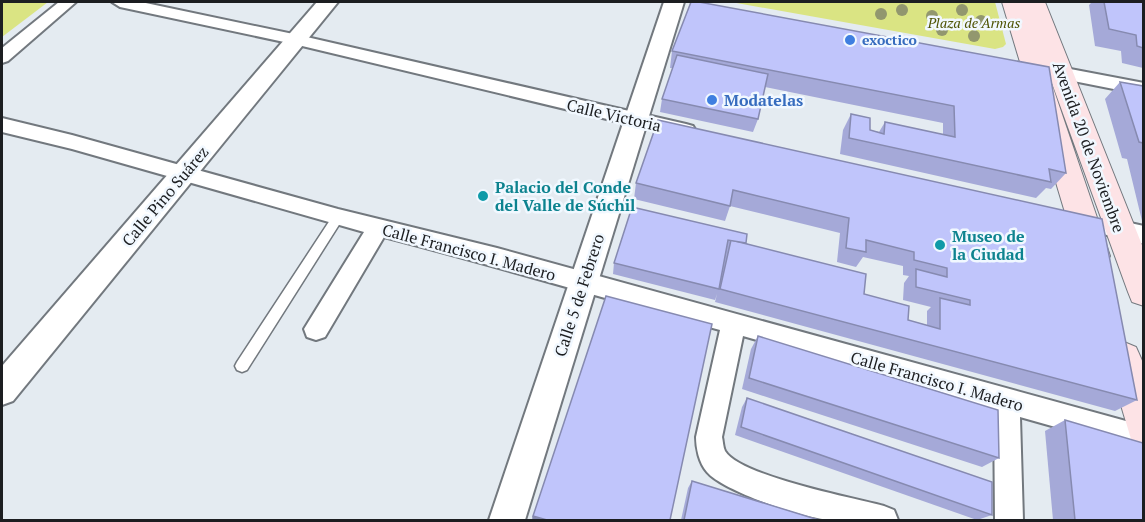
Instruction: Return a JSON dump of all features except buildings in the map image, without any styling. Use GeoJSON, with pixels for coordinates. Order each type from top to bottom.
{"type":"FeatureCollection","features":[{"type":"Feature","properties":{"kind":"main road","name":"Avenida 20 de Noviembre"},"geometry":{"type":"LineString","coordinates":[[1012,2],[1025,66],[1072,218],[1103,288]]}},
{"type":"Feature","properties":{"kind":"main road","name":"Avenida 20 de Noviembre"},"geometry":{"type":"LineString","coordinates":[[1034,2],[1061,73],[1132,233],[1143,292]]}},
{"type":"Feature","properties":{"kind":"main road"},"geometry":{"type":"LineString","coordinates":[[1116,334],[1143,426]]}},
{"type":"Feature","properties":{"kind":"street"},"geometry":{"type":"LineString","coordinates":[[2,57],[68,2]]}},
{"type":"Feature","properties":{"kind":"street","name":"Calle Victoria"},"geometry":{"type":"LineString","coordinates":[[120,2],[298,40],[702,135]]}},
{"type":"Feature","properties":{"kind":"street","name":"Calle Pino Suárez"},"geometry":{"type":"LineString","coordinates":[[2,390],[328,2]]}},
{"type":"Feature","properties":{"kind":"street","name":"Calle 5 de Febrero"},"geometry":{"type":"LineString","coordinates":[[507,520],[674,2]]}},
{"type":"Feature","properties":{"kind":"street"},"geometry":{"type":"LineString","coordinates":[[1025,66],[1143,89]]}},
{"type":"Feature","properties":{"kind":"street","name":"Calle Francisco I. Madero"},"geometry":{"type":"LineString","coordinates":[[2,125],[378,228],[497,257],[1143,439]]}},
{"type":"Feature","properties":{"kind":"street"},"geometry":{"type":"LineString","coordinates":[[1072,218],[1132,233]]}},
{"type":"Feature","properties":{"kind":"street"},"geometry":{"type":"LineString","coordinates":[[316,328],[378,228]]}},
{"type":"Feature","properties":{"kind":"street"},"geometry":{"type":"LineString","coordinates":[[734,323],[709,437],[709,445],[717,463],[749,483],[845,515],[884,520]]}},
{"type":"Feature","properties":{"kind":"street"},"geometry":{"type":"LineString","coordinates":[[1006,402],[1009,520]]}},
{"type":"Feature","properties":{"kind":"lane"},"geometry":{"type":"LineString","coordinates":[[242,366],[338,217]]}},
{"type":"Feature","properties":{"kind":"green space"},"geometry":{"type":"Polygon","coordinates":[[[2,2],[48,2],[2,37],[2,2]]]}},
{"type":"Feature","properties":{"kind":"green space","name":"Plaza de Armas"},"geometry":{"type":"Polygon","coordinates":[[[731,2],[995,2],[1006,44],[995,49],[731,2]]]}},
{"type":"Feature","properties":{"kind":"place","name":"exoctico"},"geometry":{"type":"Point","coordinates":[850,40]}},
{"type":"Feature","properties":{"kind":"place","name":"Modatelas"},"geometry":{"type":"Point","coordinates":[712,100]}},
{"type":"Feature","properties":{"kind":"place","name":"Palacio del Conde del Valle de Súchil"},"geometry":{"type":"Point","coordinates":[483,196]}},
{"type":"Feature","properties":{"kind":"place","name":"Museo de la Ciudad"},"geometry":{"type":"Point","coordinates":[940,245]}}]}
